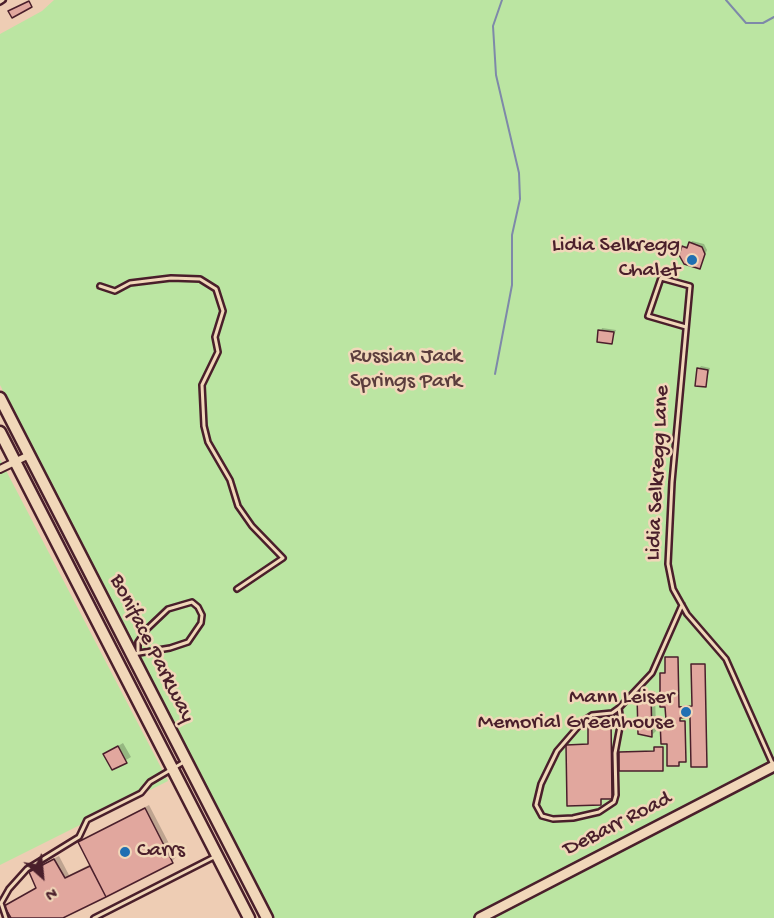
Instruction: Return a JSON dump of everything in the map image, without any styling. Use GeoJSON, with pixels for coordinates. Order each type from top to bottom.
{"type":"FeatureCollection","features":[{"type":"Feature","properties":{"kind":"main road","name":"Boniface Parkway"},"geometry":{"type":"LineString","coordinates":[[0,398],[135,653],[186,761],[267,918]]}},
{"type":"Feature","properties":{"kind":"main road","name":"Boniface Parkway"},"geometry":{"type":"LineString","coordinates":[[0,432],[249,918]]}},
{"type":"Feature","properties":{"kind":"main road","name":"DeBarr Road"},"geometry":{"type":"LineString","coordinates":[[480,918],[774,766]]}},
{"type":"Feature","properties":{"kind":"street"},"geometry":{"type":"LineString","coordinates":[[0,469],[29,455]]}},
{"type":"Feature","properties":{"kind":"lane"},"geometry":{"type":"LineString","coordinates":[[100,286],[115,291],[130,282],[171,278],[200,279],[209,282],[216,289],[223,310],[215,337],[218,352],[201,385],[204,426],[208,442],[230,480],[238,506],[252,526],[283,558],[237,589]]}},
{"type":"Feature","properties":{"kind":"lane","name":"Lidia Selkregg Lane"},"geometry":{"type":"LineString","coordinates":[[686,327],[648,316],[661,278],[690,286],[672,482],[668,564],[673,589],[682,605],[726,659],[774,766]]}},
{"type":"Feature","properties":{"kind":"lane"},"geometry":{"type":"LineString","coordinates":[[192,602],[198,607],[202,615],[201,623],[188,642],[170,648],[135,653],[138,642],[147,630],[168,609],[192,602]]}},
{"type":"Feature","properties":{"kind":"lane"},"geometry":{"type":"LineString","coordinates":[[619,708],[621,721],[615,753],[616,795],[614,802],[600,812],[573,818],[553,819],[542,816],[536,805],[541,784],[570,733],[592,715],[612,713],[619,708],[652,673],[682,605]]}},
{"type":"Feature","properties":{"kind":"lane"},"geometry":{"type":"LineString","coordinates":[[6,918],[2,903],[9,889],[27,869],[79,837],[87,819],[141,793],[150,782],[186,761]]}},
{"type":"Feature","properties":{"kind":"lane"},"geometry":{"type":"LineString","coordinates":[[94,918],[217,856]]}},
{"type":"Feature","properties":{"kind":"green space","name":"Russian Jack Springs Park"},"geometry":{"type":"Polygon","coordinates":[[[54,0],[774,0],[774,918],[271,918],[0,385],[0,34],[42,11],[54,0]]]}},
{"type":"Feature","properties":{"kind":"green space"},"geometry":{"type":"Polygon","coordinates":[[[0,459],[168,781],[0,865],[0,459]]]}},
{"type":"Feature","properties":{"kind":"building"},"geometry":{"type":"Polygon","coordinates":[[[29,1],[32,7],[12,18],[8,11],[29,1]]]}},
{"type":"Feature","properties":{"kind":"building","name":"Lidia Selkregg Chalet"},"geometry":{"type":"Polygon","coordinates":[[[689,242],[702,247],[705,254],[700,269],[684,264],[679,255],[682,246],[687,248],[689,242]]]}},
{"type":"Feature","properties":{"kind":"building"},"geometry":{"type":"Polygon","coordinates":[[[598,330],[614,332],[612,344],[597,342],[598,330]]]}},
{"type":"Feature","properties":{"kind":"building"},"geometry":{"type":"Polygon","coordinates":[[[697,368],[708,370],[706,387],[695,386],[697,368]]]}},
{"type":"Feature","properties":{"kind":"building","name":"Mann Leiser Memorial Greenhouse"},"geometry":{"type":"Polygon","coordinates":[[[665,657],[678,657],[679,707],[692,706],[691,664],[705,664],[707,767],[691,767],[690,717],[680,718],[680,721],[685,721],[686,762],[679,762],[679,766],[667,766],[667,744],[661,744],[660,720],[666,720],[665,707],[660,707],[660,673],[665,673],[665,657]]]}},
{"type":"Feature","properties":{"kind":"building"},"geometry":{"type":"Polygon","coordinates":[[[637,695],[651,695],[652,737],[638,734],[637,695]]]}},
{"type":"Feature","properties":{"kind":"building"},"geometry":{"type":"Polygon","coordinates":[[[588,720],[611,720],[612,799],[601,799],[601,805],[567,806],[566,745],[588,744],[588,720]]]}},
{"type":"Feature","properties":{"kind":"building"},"geometry":{"type":"Polygon","coordinates":[[[118,746],[127,763],[112,770],[103,754],[118,746]]]}},
{"type":"Feature","properties":{"kind":"building"},"geometry":{"type":"Polygon","coordinates":[[[654,747],[663,747],[663,771],[619,771],[619,752],[654,751],[654,747]]]}},
{"type":"Feature","properties":{"kind":"building","name":"Carrs"},"geometry":{"type":"Polygon","coordinates":[[[145,808],[173,863],[106,897],[78,842],[145,808]]]}},
{"type":"Feature","properties":{"kind":"building"},"geometry":{"type":"Polygon","coordinates":[[[54,859],[65,878],[90,866],[106,897],[63,918],[11,918],[4,906],[36,888],[29,872],[54,859]]]}},
{"type":"Feature","properties":{"kind":"waterway"},"geometry":{"type":"LineString","coordinates":[[495,374],[512,285],[512,235],[520,199],[519,173],[496,75],[493,26],[502,0]]}},
{"type":"Feature","properties":{"kind":"waterway"},"geometry":{"type":"LineString","coordinates":[[726,0],[746,23],[763,23],[774,17]]}},
{"type":"Feature","properties":{"kind":"place","name":"Lidia Selkregg Chalet"},"geometry":{"type":"Point","coordinates":[692,260]}},
{"type":"Feature","properties":{"kind":"place","name":"Mann Leiser Memorial Greenhouse"},"geometry":{"type":"Point","coordinates":[686,712]}},
{"type":"Feature","properties":{"kind":"place","name":"Carrs"},"geometry":{"type":"Point","coordinates":[125,852]}}]}
